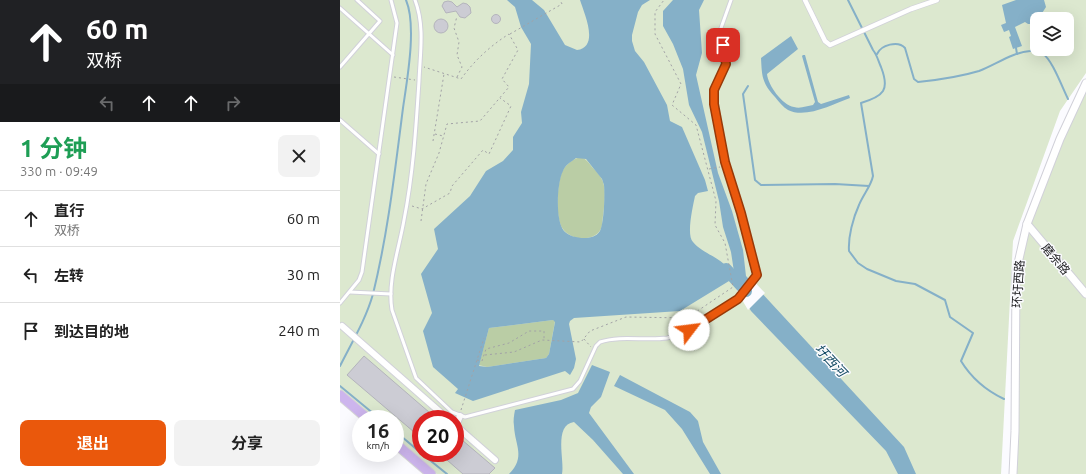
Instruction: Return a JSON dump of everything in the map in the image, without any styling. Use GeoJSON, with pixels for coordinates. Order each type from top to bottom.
{"type":"FeatureCollection","features":[{"type":"Feature","properties":{"kind":"main road"},"geometry":{"type":"LineString","coordinates":[[340,395],[358,410]]}},
{"type":"Feature","properties":{"kind":"main road"},"geometry":{"type":"LineString","coordinates":[[340,402],[352,412]]}},
{"type":"Feature","properties":{"kind":"main road"},"geometry":{"type":"LineString","coordinates":[[404,451],[430,474]]}},
{"type":"Feature","properties":{"kind":"main road"},"geometry":{"type":"LineString","coordinates":[[404,458],[423,474]]}},
{"type":"Feature","properties":{"kind":"street"},"geometry":{"type":"LineString","coordinates":[[805,0],[825,41],[830,44],[918,6],[938,0]]}},
{"type":"Feature","properties":{"kind":"street"},"geometry":{"type":"LineString","coordinates":[[916,0],[918,6]]}},
{"type":"Feature","properties":{"kind":"street","name":"环圩西路"},"geometry":{"type":"LineString","coordinates":[[1013,474],[1015,432],[1016,272],[1026,224],[1060,139],[1086,83]]}},
{"type":"Feature","properties":{"kind":"street","name":"磨余路"},"geometry":{"type":"LineString","coordinates":[[1026,224],[1086,294]]}},
{"type":"Feature","properties":{"kind":"street"},"geometry":{"type":"LineString","coordinates":[[342,326],[438,410]]}},
{"type":"Feature","properties":{"kind":"street"},"geometry":{"type":"LineString","coordinates":[[464,434],[495,460]]}},
{"type":"Feature","properties":{"kind":"lane"},"geometry":{"type":"LineString","coordinates":[[340,67],[380,20],[357,0]]}},
{"type":"Feature","properties":{"kind":"lane"},"geometry":{"type":"LineString","coordinates":[[340,302],[359,280],[362,272],[397,23],[391,0]]}},
{"type":"Feature","properties":{"kind":"lane"},"geometry":{"type":"LineString","coordinates":[[416,0],[422,24],[416,134],[407,205],[391,294],[392,310],[415,376],[450,410]]}},
{"type":"Feature","properties":{"kind":"lane"},"geometry":{"type":"LineString","coordinates":[[464,416],[470,416],[573,389],[580,381],[598,344],[605,341],[666,338],[679,335],[698,325],[738,299],[754,281],[757,273],[726,166],[713,92],[726,64],[721,28],[731,0]]}},
{"type":"Feature","properties":{"kind":"lane"},"geometry":{"type":"LineString","coordinates":[[340,8],[393,55]]}},
{"type":"Feature","properties":{"kind":"lane"},"geometry":{"type":"LineString","coordinates":[[340,120],[379,154]]}},
{"type":"Feature","properties":{"kind":"lane"},"geometry":{"type":"LineString","coordinates":[[350,292],[391,294]]}},
{"type":"Feature","properties":{"kind":"path"},"geometry":{"type":"LineString","coordinates":[[420,65],[461,79],[495,42],[562,4],[560,0]]}},
{"type":"Feature","properties":{"kind":"path"},"geometry":{"type":"LineString","coordinates":[[485,355],[514,352],[544,340],[581,342],[590,331],[626,317],[687,318],[734,287],[725,243],[715,225],[716,201],[696,125],[672,105],[681,84],[655,34],[655,12],[664,0]]}},
{"type":"Feature","properties":{"kind":"path"},"geometry":{"type":"LineString","coordinates":[[457,16],[454,28],[459,42],[457,55],[462,66],[467,71]]}},
{"type":"Feature","properties":{"kind":"path"},"geometry":{"type":"LineString","coordinates":[[421,221],[426,184],[447,124],[480,121],[509,87],[502,79],[518,50],[509,34]]}},
{"type":"Feature","properties":{"kind":"path"},"geometry":{"type":"LineString","coordinates":[[456,77],[462,66]]}},
{"type":"Feature","properties":{"kind":"path"},"geometry":{"type":"LineString","coordinates":[[433,141],[444,73]]}},
{"type":"Feature","properties":{"kind":"path"},"geometry":{"type":"LineString","coordinates":[[390,76],[419,81]]}},
{"type":"Feature","properties":{"kind":"path"},"geometry":{"type":"LineString","coordinates":[[407,205],[422,209],[450,193],[452,186],[483,150],[489,154],[510,106],[500,98]]}},
{"type":"Feature","properties":{"kind":"path"},"geometry":{"type":"LineString","coordinates":[[435,134],[444,136]]}},
{"type":"Feature","properties":{"kind":"path"},"geometry":{"type":"LineString","coordinates":[[709,170],[726,166]]}},
{"type":"Feature","properties":{"kind":"path"},"geometry":{"type":"LineString","coordinates":[[477,360],[482,361],[486,349],[509,343],[529,330],[544,331],[544,340]]}},
{"type":"Feature","properties":{"kind":"path"},"geometry":{"type":"LineString","coordinates":[[462,410],[484,338]]}},
{"type":"Feature","properties":{"kind":"path"},"geometry":{"type":"LineString","coordinates":[[584,339],[594,350]]}},
{"type":"Feature","properties":{"kind":"green space"},"geometry":{"type":"Polygon","coordinates":[[[340,0],[1086,0],[1086,73],[1060,111],[1013,241],[1001,474],[437,474],[423,462],[464,462],[464,410],[412,410],[412,452],[404,445],[404,410],[364,410],[340,389],[340,0]]]}},
{"type":"Feature","properties":{"kind":"green space"},"geometry":{"type":"Polygon","coordinates":[[[1086,83],[1086,474],[1013,474],[1016,272],[1023,235],[1086,83]]]}},
{"type":"Feature","properties":{"kind":"green space"},"geometry":{"type":"Polygon","coordinates":[[[581,157],[587,161],[600,176],[605,192],[602,225],[600,231],[596,235],[585,238],[572,236],[563,229],[560,224],[558,210],[558,193],[562,172],[570,162],[581,157]]]}},
{"type":"Feature","properties":{"kind":"green space"},"geometry":{"type":"Polygon","coordinates":[[[553,320],[555,321],[549,354],[546,358],[487,367],[479,365],[489,328],[553,320]]]}},
{"type":"Feature","properties":{"kind":"water"},"geometry":{"type":"Polygon","coordinates":[[[507,0],[532,0],[544,10],[565,45],[577,50],[584,48],[588,43],[589,36],[587,21],[580,0],[650,0],[642,5],[638,12],[632,35],[632,41],[635,51],[644,62],[667,105],[670,121],[682,127],[705,180],[708,191],[698,193],[695,196],[690,227],[691,238],[696,245],[724,264],[729,281],[680,311],[574,318],[569,324],[576,359],[574,368],[570,375],[565,371],[473,401],[455,393],[458,389],[433,367],[423,331],[432,313],[421,274],[438,249],[434,229],[470,196],[486,171],[503,161],[513,150],[513,137],[522,123],[521,112],[529,84],[531,44],[521,27],[515,7],[507,0]],[[576,158],[565,167],[561,176],[558,192],[559,219],[564,231],[568,234],[579,238],[588,238],[597,235],[600,231],[604,209],[604,185],[602,179],[586,159],[576,158]],[[553,320],[489,328],[479,366],[487,367],[546,358],[549,354],[555,322],[553,320]]]}},
{"type":"Feature","properties":{"kind":"water"},"geometry":{"type":"Polygon","coordinates":[[[673,0],[704,0],[699,10],[702,53],[696,75],[718,173],[732,211],[743,250],[746,276],[904,447],[916,474],[898,474],[886,451],[751,311],[736,285],[731,252],[723,227],[719,201],[702,132],[689,105],[683,69],[673,44],[663,26],[663,11],[673,0]]]}},
{"type":"Feature","properties":{"kind":"water"},"geometry":{"type":"Polygon","coordinates":[[[1016,0],[1044,0],[1046,7],[1043,12],[1030,12],[1030,24],[1025,22],[1015,27],[1022,46],[1013,49],[1009,37],[1011,36],[1009,30],[1004,32],[1001,25],[1006,23],[1002,5],[1016,0]]]}},
{"type":"Feature","properties":{"kind":"water"},"geometry":{"type":"Polygon","coordinates":[[[791,36],[798,49],[767,74],[770,84],[780,99],[796,108],[813,105],[815,102],[802,56],[803,55],[805,55],[818,102],[821,104],[849,95],[850,98],[819,110],[803,113],[788,110],[781,104],[765,84],[762,75],[761,58],[791,36]]]}},
{"type":"Feature","properties":{"kind":"water"},"geometry":{"type":"Polygon","coordinates":[[[592,365],[610,372],[601,397],[591,407],[589,413],[634,474],[623,474],[593,440],[574,422],[568,425],[562,436],[562,474],[509,474],[514,468],[518,457],[514,424],[515,410],[561,400],[578,393],[592,365]]]}},
{"type":"Feature","properties":{"kind":"water"},"geometry":{"type":"Polygon","coordinates":[[[620,375],[690,412],[698,421],[703,442],[721,474],[710,474],[682,429],[665,410],[614,386],[620,375]]]}},
{"type":"Feature","properties":{"kind":"pier"},"geometry":{"type":"Polygon","coordinates":[[[750,277],[765,293],[748,310],[737,291],[750,277]]]}},
{"type":"Feature","properties":{"kind":"building"},"geometry":{"type":"Polygon","coordinates":[[[444,2],[452,2],[457,7],[463,3],[467,4],[470,7],[471,13],[465,18],[460,17],[456,11],[446,13],[442,6],[444,2]]]}},
{"type":"Feature","properties":{"kind":"building"},"geometry":{"type":"Polygon","coordinates":[[[496,14],[501,19],[496,24],[491,19],[496,14]]]}},
{"type":"Feature","properties":{"kind":"building"},"geometry":{"type":"Polygon","coordinates":[[[441,19],[446,21],[448,26],[446,31],[441,33],[436,31],[434,26],[436,21],[441,19]]]}},
{"type":"Feature","properties":{"kind":"building"},"geometry":{"type":"Polygon","coordinates":[[[364,356],[427,410],[412,410],[412,430],[404,424],[404,410],[388,410],[347,375],[364,356]]]}},
{"type":"Feature","properties":{"kind":"building"},"geometry":{"type":"Polygon","coordinates":[[[464,442],[495,468],[489,474],[463,474],[449,462],[464,462],[464,442]]]}},
{"type":"Feature","properties":{"kind":"waterway"},"geometry":{"type":"LineString","coordinates":[[340,366],[367,312],[373,294],[383,248],[409,68],[411,24],[406,0]]}},
{"type":"Feature","properties":{"kind":"waterway"},"geometry":{"type":"LineString","coordinates":[[848,0],[876,56],[885,81],[885,87],[880,95],[861,103],[873,176],[871,183],[861,201],[851,228],[849,251],[858,263],[867,269],[896,281],[915,284],[945,300],[950,317],[973,333],[961,361],[980,383],[991,392],[1004,399]]}},
{"type":"Feature","properties":{"kind":"waterway"},"geometry":{"type":"LineString","coordinates":[[877,54],[882,48],[894,44],[898,44],[905,48],[914,79],[918,82],[948,78],[979,71],[1017,54],[1038,51],[1046,56],[1068,99]]}},
{"type":"Feature","properties":{"kind":"waterway"},"geometry":{"type":"LineString","coordinates":[[1016,48],[1017,54]]}},
{"type":"Feature","properties":{"kind":"waterway"},"geometry":{"type":"LineString","coordinates":[[748,86],[743,94],[755,180],[761,185],[835,184],[869,186]]}},
{"type":"Feature","properties":{"kind":"waterway","name":"圩西河"},"geometry":{"type":"LineString","coordinates":[[726,269],[746,291]]}},
{"type":"Feature","properties":{"kind":"waterway"},"geometry":{"type":"LineString","coordinates":[[340,386],[369,410]]}},
{"type":"Feature","properties":{"kind":"waterway"},"geometry":{"type":"LineString","coordinates":[[404,439],[412,445]]}},
{"type":"Feature","properties":{"kind":"waterway"},"geometry":{"type":"LineString","coordinates":[[432,462],[447,474]]}},
{"type":"Feature","properties":{"kind":"route"},"geometry":{"type":"LineString","coordinates":[[689,330],[738,299],[754,281],[757,275],[741,213],[725,162],[714,104],[713,92],[726,64],[726,55],[723,45]]}}]}
